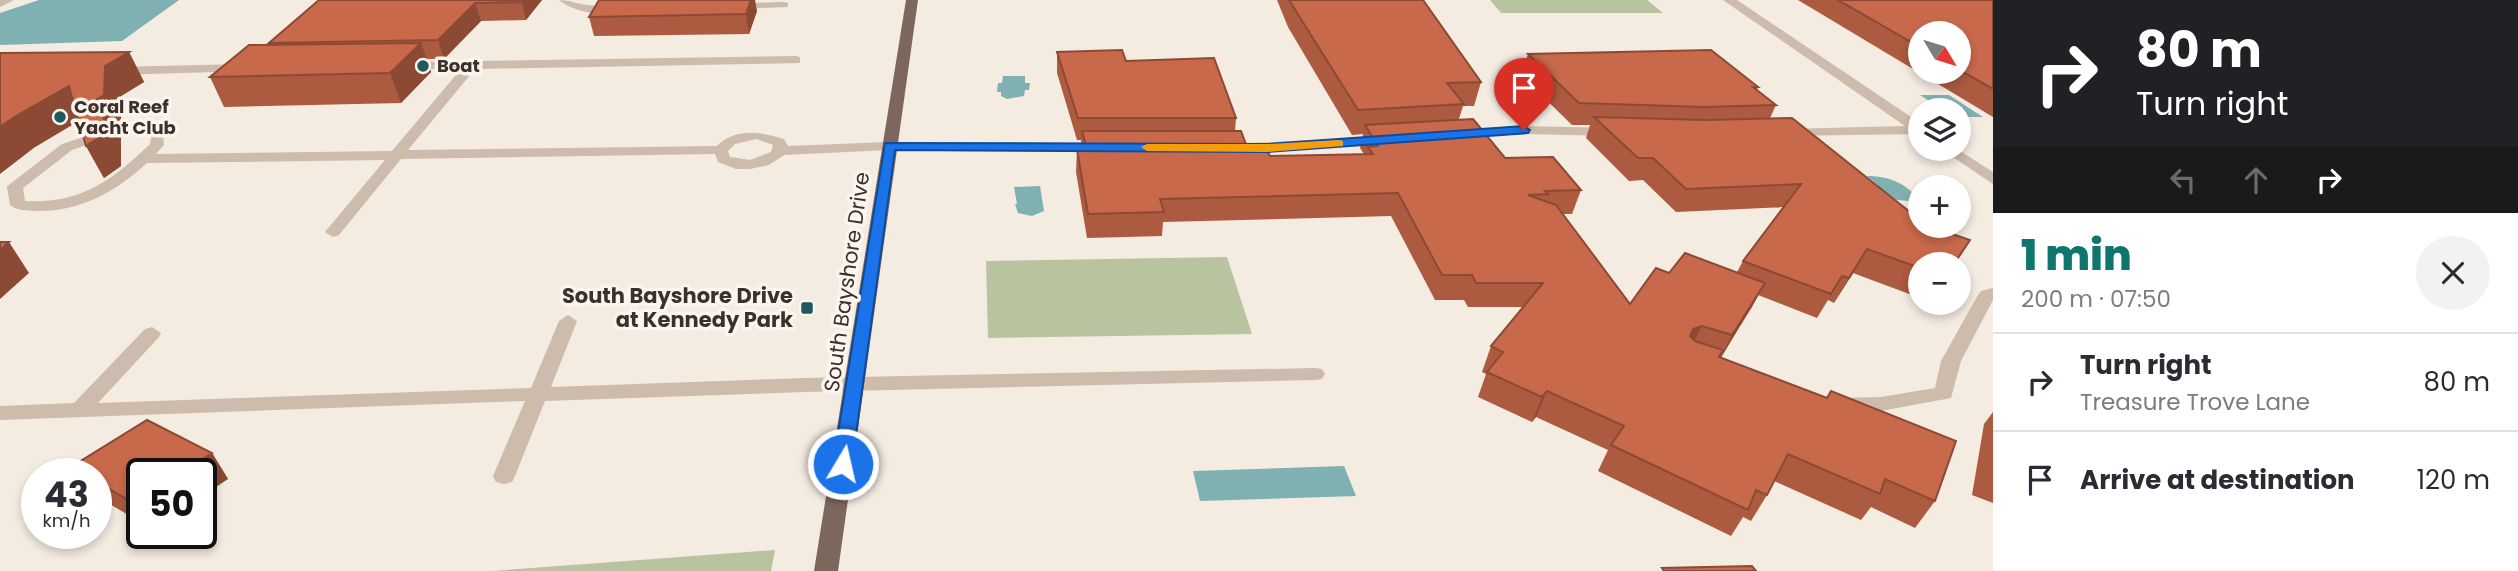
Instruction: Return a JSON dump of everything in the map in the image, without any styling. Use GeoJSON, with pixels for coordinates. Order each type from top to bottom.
{"type":"FeatureCollection","features":[{"type":"Feature","properties":{"kind":"main road","name":"South Bayshore Drive"},"geometry":{"type":"LineString","coordinates":[[826,571],[912,0]]}},
{"type":"Feature","properties":{"kind":"street"},"geometry":{"type":"LineString","coordinates":[[0,4],[8,0]]}},
{"type":"Feature","properties":{"kind":"street"},"geometry":{"type":"LineString","coordinates":[[565,0],[583,9],[623,8]]}},
{"type":"Feature","properties":{"kind":"street"},"geometry":{"type":"LineString","coordinates":[[1729,0],[1908,122]]}},
{"type":"Feature","properties":{"kind":"street"},"geometry":{"type":"LineString","coordinates":[[717,6],[783,5]]}},
{"type":"Feature","properties":{"kind":"street"},"geometry":{"type":"LineString","coordinates":[[389,66],[796,60]]}},
{"type":"Feature","properties":{"kind":"street"},"geometry":{"type":"LineString","coordinates":[[333,232],[471,65]]}},
{"type":"Feature","properties":{"kind":"street"},"geometry":{"type":"LineString","coordinates":[[100,71],[265,68]]}},
{"type":"Feature","properties":{"kind":"street"},"geometry":{"type":"LineString","coordinates":[[93,138],[67,147],[15,187],[18,205],[48,208],[77,203],[113,185],[157,145],[158,136],[148,130],[121,132]]}},
{"type":"Feature","properties":{"kind":"street"},"geometry":{"type":"LineString","coordinates":[[1443,134],[1524,130],[1630,133]]}},
{"type":"Feature","properties":{"kind":"street"},"geometry":{"type":"LineString","coordinates":[[1772,134],[1908,130]]}},
{"type":"Feature","properties":{"kind":"street"},"geometry":{"type":"LineString","coordinates":[[142,159],[721,150],[730,141],[757,135],[774,138],[781,146],[780,151]]}},
{"type":"Feature","properties":{"kind":"street"},"geometry":{"type":"LineString","coordinates":[[1208,148],[1268,148],[1398,139]]}},
{"type":"Feature","properties":{"kind":"street"},"geometry":{"type":"LineString","coordinates":[[721,150],[723,159],[744,165],[771,159],[780,151],[889,146],[1124,147]]}},
{"type":"Feature","properties":{"kind":"street"},"geometry":{"type":"LineString","coordinates":[[1966,161],[1993,179]]}},
{"type":"Feature","properties":{"kind":"street"},"geometry":{"type":"LineString","coordinates":[[1827,399],[1854,405],[1881,404],[1944,393],[1951,361],[1987,295],[1993,293]]}},
{"type":"Feature","properties":{"kind":"street"},"geometry":{"type":"LineString","coordinates":[[504,475],[568,321]]}},
{"type":"Feature","properties":{"kind":"street"},"geometry":{"type":"LineString","coordinates":[[80,410],[152,333]]}},
{"type":"Feature","properties":{"kind":"street"},"geometry":{"type":"LineString","coordinates":[[0,413],[855,384],[1315,374]]}},
{"type":"Feature","properties":{"kind":"green space"},"geometry":{"type":"Polygon","coordinates":[[[1490,0],[1647,0],[1663,13],[1501,13],[1490,0]]]}},
{"type":"Feature","properties":{"kind":"green space"},"geometry":{"type":"Polygon","coordinates":[[[1227,257],[1252,334],[988,338],[986,261],[1227,257]]]}},
{"type":"Feature","properties":{"kind":"green space"},"geometry":{"type":"Polygon","coordinates":[[[775,550],[771,571],[492,571],[775,550]]]}},
{"type":"Feature","properties":{"kind":"water"},"geometry":{"type":"Polygon","coordinates":[[[39,0],[179,0],[122,41],[0,45],[0,13],[39,0]]]}},
{"type":"Feature","properties":{"kind":"water"},"geometry":{"type":"Polygon","coordinates":[[[1003,76],[1025,76],[1025,83],[1030,83],[1029,90],[1025,90],[1024,96],[1007,99],[1001,96],[1001,92],[997,92],[998,83],[1002,83],[1003,76]]]}},
{"type":"Feature","properties":{"kind":"water"},"geometry":{"type":"Polygon","coordinates":[[[1920,95],[1949,95],[1954,98],[1925,98],[1920,95]]]}},
{"type":"Feature","properties":{"kind":"water"},"geometry":{"type":"Polygon","coordinates":[[[1971,109],[1983,117],[1971,117],[1971,109]]]}},
{"type":"Feature","properties":{"kind":"water"},"geometry":{"type":"Polygon","coordinates":[[[1867,176],[1898,183],[1908,190],[1908,201],[1897,200],[1875,186],[1878,185],[1867,176]]]}},
{"type":"Feature","properties":{"kind":"water"},"geometry":{"type":"Polygon","coordinates":[[[1040,186],[1044,211],[1032,216],[1018,213],[1014,187],[1040,186]]]}},
{"type":"Feature","properties":{"kind":"water"},"geometry":{"type":"Polygon","coordinates":[[[1344,466],[1356,496],[1200,501],[1193,471],[1344,466]]]}},
{"type":"Feature","properties":{"kind":"building"},"geometry":{"type":"Polygon","coordinates":[[[319,0],[523,0],[475,3],[438,40],[269,43],[319,0]]]}},
{"type":"Feature","properties":{"kind":"building"},"geometry":{"type":"Polygon","coordinates":[[[599,0],[751,0],[746,14],[589,17],[599,0]]]}},
{"type":"Feature","properties":{"kind":"building"},"geometry":{"type":"Polygon","coordinates":[[[1289,0],[1423,0],[1481,82],[1447,83],[1464,104],[1358,110],[1289,0]]]}},
{"type":"Feature","properties":{"kind":"building"},"geometry":{"type":"Polygon","coordinates":[[[1838,0],[1993,0],[1993,89],[1971,76],[1971,21],[1908,21],[1908,40],[1838,0]]]}},
{"type":"Feature","properties":{"kind":"building"},"geometry":{"type":"Polygon","coordinates":[[[421,43],[390,73],[210,77],[249,45],[421,43]]]}},
{"type":"Feature","properties":{"kind":"building"},"geometry":{"type":"Polygon","coordinates":[[[1122,50],[1126,61],[1214,58],[1236,118],[1078,118],[1057,52],[1122,50]]]}},
{"type":"Feature","properties":{"kind":"building"},"geometry":{"type":"Polygon","coordinates":[[[1711,50],[1758,87],[1753,87],[1776,105],[1704,107],[1579,103],[1528,54],[1711,50]]]}},
{"type":"Feature","properties":{"kind":"building"},"geometry":{"type":"Polygon","coordinates":[[[129,52],[105,66],[104,95],[94,101],[97,105],[104,106],[103,135],[86,146],[77,114],[83,111],[85,105],[81,101],[73,101],[69,86],[0,127],[0,53],[129,52]]]}},
{"type":"Feature","properties":{"kind":"building"},"geometry":{"type":"Polygon","coordinates":[[[1594,117],[1705,120],[1792,118],[1908,210],[1908,238],[1970,240],[1962,252],[1908,252],[1908,264],[1867,249],[1849,278],[1842,276],[1831,294],[1743,261],[1801,184],[1686,189],[1653,158],[1638,158],[1594,117]]]}},
{"type":"Feature","properties":{"kind":"building"},"geometry":{"type":"Polygon","coordinates":[[[1473,119],[1505,158],[1553,157],[1581,190],[1545,191],[1548,194],[1528,195],[1556,205],[1630,304],[1656,268],[1669,273],[1685,253],[1765,283],[1732,335],[1702,326],[1693,329],[1690,336],[1695,341],[1723,350],[1719,357],[1827,398],[1831,391],[1956,441],[1935,501],[1885,479],[1880,494],[1788,454],[1767,495],[1756,490],[1748,510],[1611,445],[1624,426],[1547,391],[1542,397],[1487,372],[1503,352],[1491,346],[1543,283],[1476,283],[1472,275],[1442,275],[1398,193],[1160,199],[1164,212],[1088,214],[1077,149],[1087,149],[1082,131],[1241,131],[1249,152],[1268,152],[1270,156],[1373,154],[1368,147],[1378,146],[1365,125],[1473,119]]]}},
{"type":"Feature","properties":{"kind":"building"},"geometry":{"type":"Polygon","coordinates":[[[0,242],[9,242],[0,250],[0,242]]]}},
{"type":"Feature","properties":{"kind":"building"},"geometry":{"type":"Polygon","coordinates":[[[147,420],[212,453],[204,458],[126,458],[126,499],[112,490],[112,458],[86,458],[147,420]]]}},
{"type":"Feature","properties":{"kind":"building"},"geometry":{"type":"Polygon","coordinates":[[[1752,566],[1756,571],[1664,571],[1662,568],[1752,566]]]}},
{"type":"Feature","properties":{"kind":"slow traffic"},"geometry":{"type":"LineString","coordinates":[[1147,147],[1268,148],[1339,144]]}},
{"type":"Feature","properties":{"kind":"place","name":"Boat"},"geometry":{"type":"Point","coordinates":[423,66]}},
{"type":"Feature","properties":{"kind":"place","name":"Coral Reef Yacht Club"},"geometry":{"type":"Point","coordinates":[60,117]}},
{"type":"Feature","properties":{"kind":"place","name":"South Bayshore Drive at Kennedy Park"},"geometry":{"type":"Point","coordinates":[807,308]}},
{"type":"Feature","properties":{"kind":"route"},"geometry":{"type":"LineString","coordinates":[[843,464],[889,146],[1268,148],[1524,130]]}}]}
